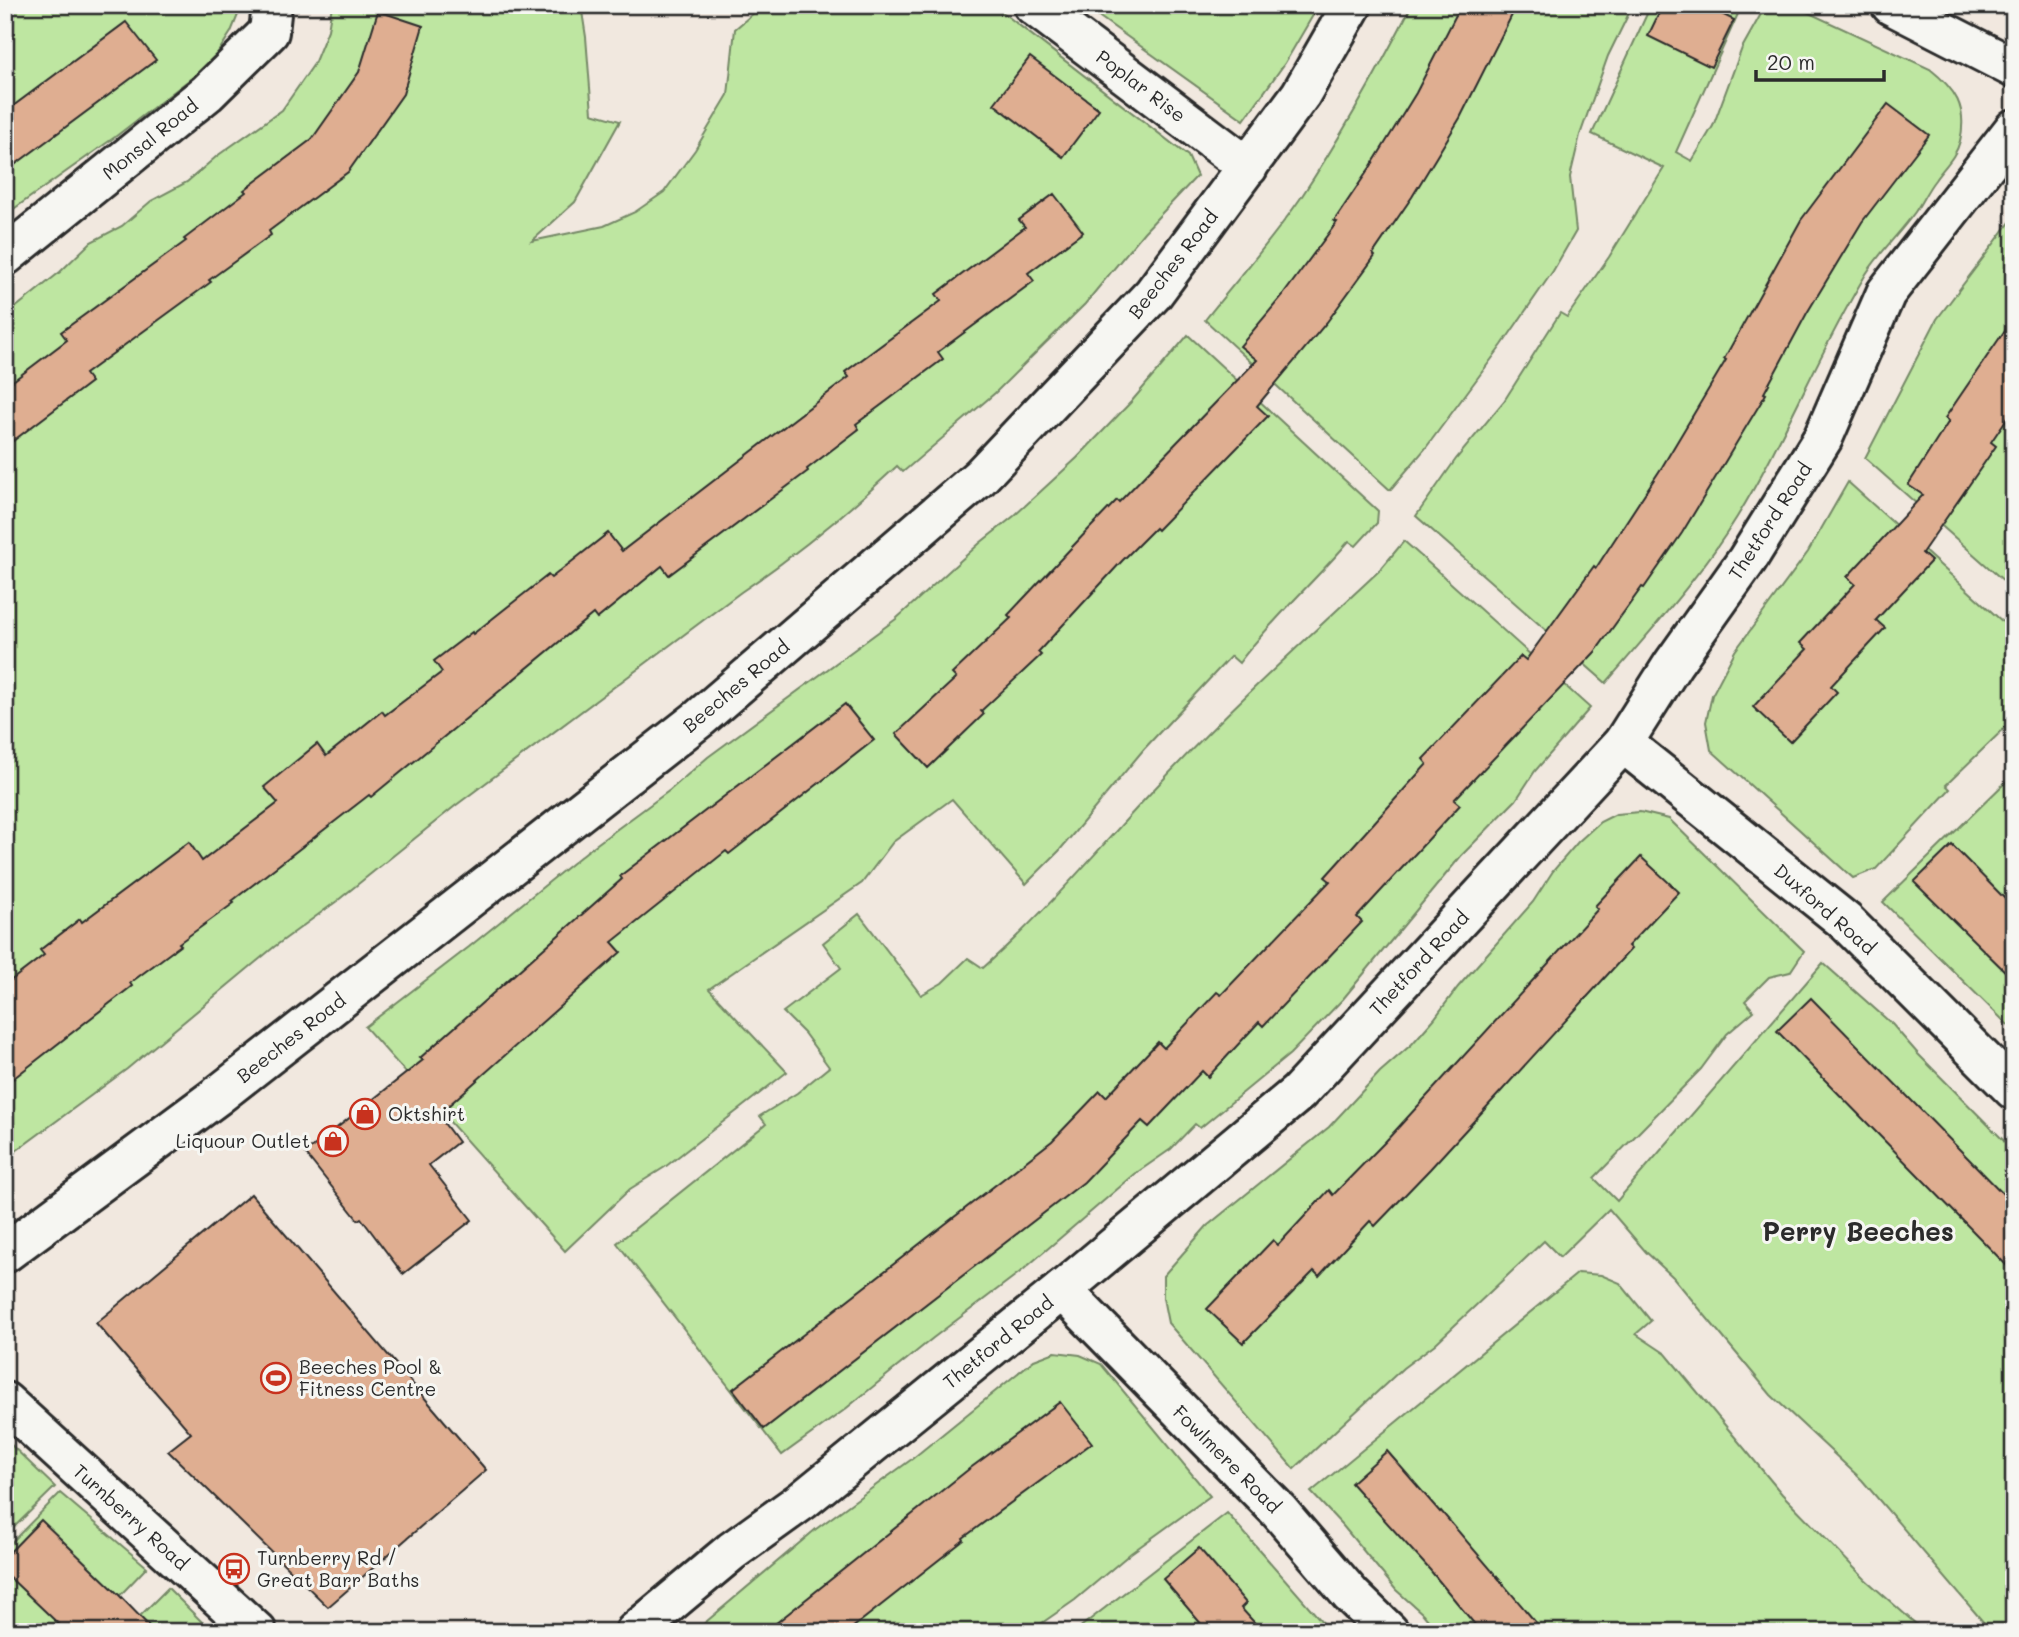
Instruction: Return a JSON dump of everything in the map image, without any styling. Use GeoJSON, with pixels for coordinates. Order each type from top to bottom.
{"type":"FeatureCollection","features":[{"type":"Feature","properties":{"kind":"street","name":"Monsal Road"},"geometry":{"type":"LineString","coordinates":[[5,256],[207,93],[269,32],[272,5]]}},
{"type":"Feature","properties":{"kind":"street","name":"Poplar Rise"},"geometry":{"type":"LineString","coordinates":[[1033,5],[1248,167]]}},
{"type":"Feature","properties":{"kind":"street","name":"Beeches Road"},"geometry":{"type":"LineString","coordinates":[[5,1253],[217,1096],[700,718],[980,477],[1153,294],[1301,94],[1352,5]]}},
{"type":"Feature","properties":{"kind":"street"},"geometry":{"type":"LineString","coordinates":[[1891,5],[2014,68]]}},
{"type":"Feature","properties":{"kind":"street","name":"Thetford Road"},"geometry":{"type":"LineString","coordinates":[[635,1632],[732,1551],[803,1500],[1062,1290],[1298,1093],[1623,743],[1673,664],[1747,560],[1823,438],[1886,293],[2014,129]]}},
{"type":"Feature","properties":{"kind":"street","name":"Duxford Road"},"geometry":{"type":"LineString","coordinates":[[1623,743],[1845,921],[2014,1090]]}},
{"type":"Feature","properties":{"kind":"street","name":"Fowlmere Road"},"geometry":{"type":"LineString","coordinates":[[1062,1290],[1278,1510],[1351,1595],[1389,1632]]}},
{"type":"Feature","properties":{"kind":"street","name":"Turnberry Road"},"geometry":{"type":"LineString","coordinates":[[5,1402],[257,1632]]}},
{"type":"Feature","properties":{"kind":"green space"},"geometry":{"type":"Polygon","coordinates":[[[5,5],[242,5],[231,32],[211,63],[115,137],[5,215],[5,5]]]}},
{"type":"Feature","properties":{"kind":"green space"},"geometry":{"type":"Polygon","coordinates":[[[332,5],[581,5],[592,113],[620,121],[575,202],[532,241],[604,226],[635,212],[664,192],[695,150],[728,95],[735,29],[763,5],[993,5],[1188,156],[1197,176],[1144,232],[1085,304],[995,393],[903,472],[897,466],[802,548],[455,806],[337,901],[274,947],[127,1069],[5,1159],[5,316],[60,272],[91,242],[122,226],[151,201],[187,182],[217,156],[282,110],[314,64],[328,30],[332,5]]]}},
{"type":"Feature","properties":{"kind":"green space"},"geometry":{"type":"Polygon","coordinates":[[[1083,5],[1319,5],[1285,63],[1244,120],[1083,5]]]}},
{"type":"Feature","properties":{"kind":"green space"},"geometry":{"type":"Polygon","coordinates":[[[1412,5],[1633,5],[1608,56],[1580,135],[1570,177],[1576,231],[1553,271],[1502,345],[1425,449],[1390,490],[1205,320],[1300,199],[1359,104],[1412,5]]]}},
{"type":"Feature","properties":{"kind":"green space"},"geometry":{"type":"Polygon","coordinates":[[[1651,5],[1742,5],[1676,152],[1692,161],[1713,126],[1742,48],[1766,5],[1792,5],[1930,69],[1953,92],[1961,109],[1962,129],[1953,157],[1915,212],[1866,274],[1832,334],[1771,457],[1723,539],[1691,582],[1606,683],[1416,516],[1456,459],[1504,401],[1560,313],[1567,317],[1609,257],[1664,168],[1592,134],[1651,5]]]}},
{"type":"Feature","properties":{"kind":"green space"},"geometry":{"type":"Polygon","coordinates":[[[2014,217],[2014,590],[1865,458],[1937,319],[2014,217]]]}},
{"type":"Feature","properties":{"kind":"green space"},"geometry":{"type":"Polygon","coordinates":[[[1188,335],[1378,511],[1377,523],[1356,546],[1349,541],[1265,631],[1239,663],[1231,656],[1144,749],[1059,851],[1026,884],[952,799],[893,842],[862,883],[709,989],[787,1072],[665,1167],[630,1189],[565,1251],[365,1027],[586,852],[670,790],[708,757],[896,619],[1077,458],[1131,402],[1188,335]]]}},
{"type":"Feature","properties":{"kind":"green space"},"geometry":{"type":"Polygon","coordinates":[[[1848,482],[2014,632],[2014,719],[1946,785],[1950,789],[1876,869],[1853,878],[1711,750],[1706,722],[1712,695],[1735,651],[1808,552],[1848,482]]]}},
{"type":"Feature","properties":{"kind":"green space"},"geometry":{"type":"Polygon","coordinates":[[[1404,541],[1590,708],[1535,771],[1516,800],[1461,856],[1343,999],[1290,1054],[1200,1128],[1195,1124],[1171,1149],[1135,1174],[1024,1269],[843,1411],[782,1455],[617,1243],[766,1124],[760,1116],[797,1093],[829,1067],[804,1033],[783,1012],[841,968],[823,943],[859,914],[921,995],[942,983],[968,958],[983,968],[1052,901],[1186,756],[1380,570],[1404,541]]]}},
{"type":"Feature","properties":{"kind":"green space"},"geometry":{"type":"Polygon","coordinates":[[[2014,774],[2014,1031],[1883,902],[2014,774]]]}},
{"type":"Feature","properties":{"kind":"green space"},"geometry":{"type":"Polygon","coordinates":[[[1640,812],[1669,819],[1804,951],[1790,972],[1769,977],[1745,1001],[1754,1011],[1727,1034],[1701,1069],[1594,1178],[1617,1201],[1823,963],[1892,1024],[2014,1151],[2014,1632],[1990,1630],[1862,1480],[1771,1395],[1673,1277],[1646,1252],[1609,1209],[1560,1257],[1544,1241],[1435,1344],[1403,1368],[1294,1469],[1168,1323],[1163,1298],[1163,1276],[1207,1226],[1329,1127],[1380,1072],[1412,1044],[1533,902],[1553,871],[1578,842],[1600,822],[1616,814],[1640,812]]]}},
{"type":"Feature","properties":{"kind":"green space"},"geometry":{"type":"Polygon","coordinates":[[[1578,1273],[1601,1275],[1620,1283],[1651,1321],[1636,1334],[1666,1354],[1782,1494],[1865,1579],[1925,1632],[1438,1632],[1423,1614],[1396,1590],[1311,1492],[1578,1273]]]}},
{"type":"Feature","properties":{"kind":"green space"},"geometry":{"type":"Polygon","coordinates":[[[1055,1352],[1080,1355],[1101,1364],[1210,1496],[1029,1632],[694,1632],[816,1529],[912,1459],[1034,1360],[1055,1352]]]}},
{"type":"Feature","properties":{"kind":"green space"},"geometry":{"type":"Polygon","coordinates":[[[5,1439],[55,1487],[5,1536],[5,1439]]]}},
{"type":"Feature","properties":{"kind":"green space"},"geometry":{"type":"Polygon","coordinates":[[[60,1493],[147,1567],[85,1632],[5,1632],[5,1549],[60,1493]]]}},
{"type":"Feature","properties":{"kind":"green space"},"geometry":{"type":"Polygon","coordinates":[[[1227,1513],[1331,1632],[1074,1632],[1227,1513]]]}},
{"type":"Feature","properties":{"kind":"green space"},"geometry":{"type":"Polygon","coordinates":[[[168,1588],[212,1632],[124,1632],[168,1588]]]}},
{"type":"Feature","properties":{"kind":"building"},"geometry":{"type":"Polygon","coordinates":[[[1461,5],[1517,5],[1460,118],[1412,197],[1373,254],[1375,256],[1327,322],[1257,406],[1268,416],[1157,530],[1155,528],[1122,561],[1038,652],[1041,655],[981,711],[984,714],[928,768],[896,734],[956,678],[952,674],[1011,618],[1008,615],[1089,529],[1117,500],[1119,502],[1257,360],[1240,346],[1283,295],[1337,222],[1334,221],[1416,93],[1461,5]]]}},
{"type":"Feature","properties":{"kind":"building"},"geometry":{"type":"Polygon","coordinates":[[[1663,5],[1703,5],[1734,20],[1711,67],[1648,36],[1663,5]]]}},
{"type":"Feature","properties":{"kind":"building"},"geometry":{"type":"Polygon","coordinates":[[[378,11],[423,26],[403,94],[348,172],[269,231],[271,235],[209,280],[211,282],[85,374],[91,382],[5,447],[5,387],[67,340],[61,332],[186,241],[184,239],[246,192],[244,190],[312,139],[359,72],[378,11]]]}},
{"type":"Feature","properties":{"kind":"building"},"geometry":{"type":"Polygon","coordinates":[[[126,22],[156,60],[5,172],[5,112],[126,22]]]}},
{"type":"Feature","properties":{"kind":"building"},"geometry":{"type":"Polygon","coordinates":[[[1030,57],[1099,109],[1063,157],[994,104],[1030,57]]]}},
{"type":"Feature","properties":{"kind":"building"},"geometry":{"type":"Polygon","coordinates":[[[1888,104],[1929,135],[1862,222],[1807,313],[1764,393],[1766,394],[1682,533],[1595,652],[1454,800],[1460,805],[1357,917],[1362,922],[1263,1026],[1259,1022],[1208,1077],[1202,1071],[1149,1127],[1142,1121],[1084,1182],[764,1429],[733,1389],[1052,1141],[1100,1091],[1106,1097],[1158,1042],[1164,1048],[1217,992],[1221,995],[1330,881],[1325,877],[1427,764],[1423,759],[1521,656],[1526,660],[1594,566],[1596,568],[1662,467],[1726,360],[1724,359],[1801,220],[1888,104]]]}},
{"type":"Feature","properties":{"kind":"building"},"geometry":{"type":"Polygon","coordinates":[[[1054,194],[1083,232],[1028,273],[1034,281],[938,352],[943,359],[856,424],[859,429],[807,469],[808,471],[669,575],[662,566],[597,619],[593,614],[371,797],[369,795],[232,901],[234,903],[130,983],[132,986],[5,1085],[5,985],[44,955],[40,950],[189,842],[202,861],[278,803],[264,787],[317,744],[326,756],[382,711],[385,715],[442,672],[434,661],[548,575],[551,578],[608,533],[622,551],[849,377],[845,372],[941,301],[936,294],[1025,227],[1019,220],[1054,194]]]}},
{"type":"Feature","properties":{"kind":"building"},"geometry":{"type":"Polygon","coordinates":[[[2014,317],[2014,408],[1991,442],[1996,446],[1922,553],[1931,561],[1876,620],[1885,628],[1831,686],[1837,692],[1790,742],[1753,707],[1807,649],[1800,643],[1855,584],[1847,577],[1923,495],[1908,485],[1949,421],[1945,418],[2014,317]]]}},
{"type":"Feature","properties":{"kind":"building"},"geometry":{"type":"Polygon","coordinates":[[[845,704],[874,740],[729,854],[726,851],[612,942],[621,952],[438,1115],[458,1142],[429,1165],[472,1220],[403,1274],[361,1218],[358,1220],[305,1153],[423,1060],[420,1058],[622,879],[620,876],[845,704]]]}},
{"type":"Feature","properties":{"kind":"building"},"geometry":{"type":"Polygon","coordinates":[[[1952,845],[2014,908],[2014,980],[1914,882],[1952,845]]]}},
{"type":"Feature","properties":{"kind":"building"},"geometry":{"type":"Polygon","coordinates":[[[1641,857],[1679,892],[1628,946],[1631,949],[1375,1226],[1370,1221],[1319,1276],[1314,1271],[1243,1343],[1207,1309],[1273,1240],[1278,1245],[1329,1190],[1333,1195],[1385,1142],[1598,909],[1595,906],[1641,857]]]}},
{"type":"Feature","properties":{"kind":"building"},"geometry":{"type":"Polygon","coordinates":[[[1811,998],[2014,1205],[2014,1273],[1777,1031],[1811,998]]]}},
{"type":"Feature","properties":{"kind":"building","name":"Beeches Pool & Fitness Centre"},"geometry":{"type":"Polygon","coordinates":[[[251,1194],[486,1470],[328,1607],[168,1451],[191,1433],[96,1323],[251,1194]]]}},
{"type":"Feature","properties":{"kind":"building"},"geometry":{"type":"Polygon","coordinates":[[[1060,1402],[1092,1443],[963,1538],[964,1540],[847,1632],[765,1632],[969,1469],[1060,1402]]]}},
{"type":"Feature","properties":{"kind":"building"},"geometry":{"type":"Polygon","coordinates":[[[1387,1451],[1544,1632],[1481,1632],[1430,1570],[1351,1483],[1387,1451]]]}},
{"type":"Feature","properties":{"kind":"building"},"geometry":{"type":"Polygon","coordinates":[[[41,1520],[155,1632],[67,1632],[5,1573],[5,1557],[41,1520]]]}},
{"type":"Feature","properties":{"kind":"building"},"geometry":{"type":"Polygon","coordinates":[[[1199,1548],[1246,1603],[1241,1608],[1263,1632],[1208,1632],[1163,1579],[1199,1548]]]}},
{"type":"Feature","properties":{"kind":"place","name":"Oktshirt"},"geometry":{"type":"Point","coordinates":[365,1114]}},
{"type":"Feature","properties":{"kind":"place","name":"Liquour Outlet"},"geometry":{"type":"Point","coordinates":[333,1141]}},
{"type":"Feature","properties":{"kind":"place","name":"Beeches Pool & Fitness Centre"},"geometry":{"type":"Point","coordinates":[276,1378]}},
{"type":"Feature","properties":{"kind":"place","name":"Turnberry Rd / Great Barr Baths"},"geometry":{"type":"Point","coordinates":[234,1569]}},
{"type":"Feature","properties":{"kind":"district","name":"Perry Beeches"},"geometry":{"type":"Point","coordinates":[1858,1232]}}]}
